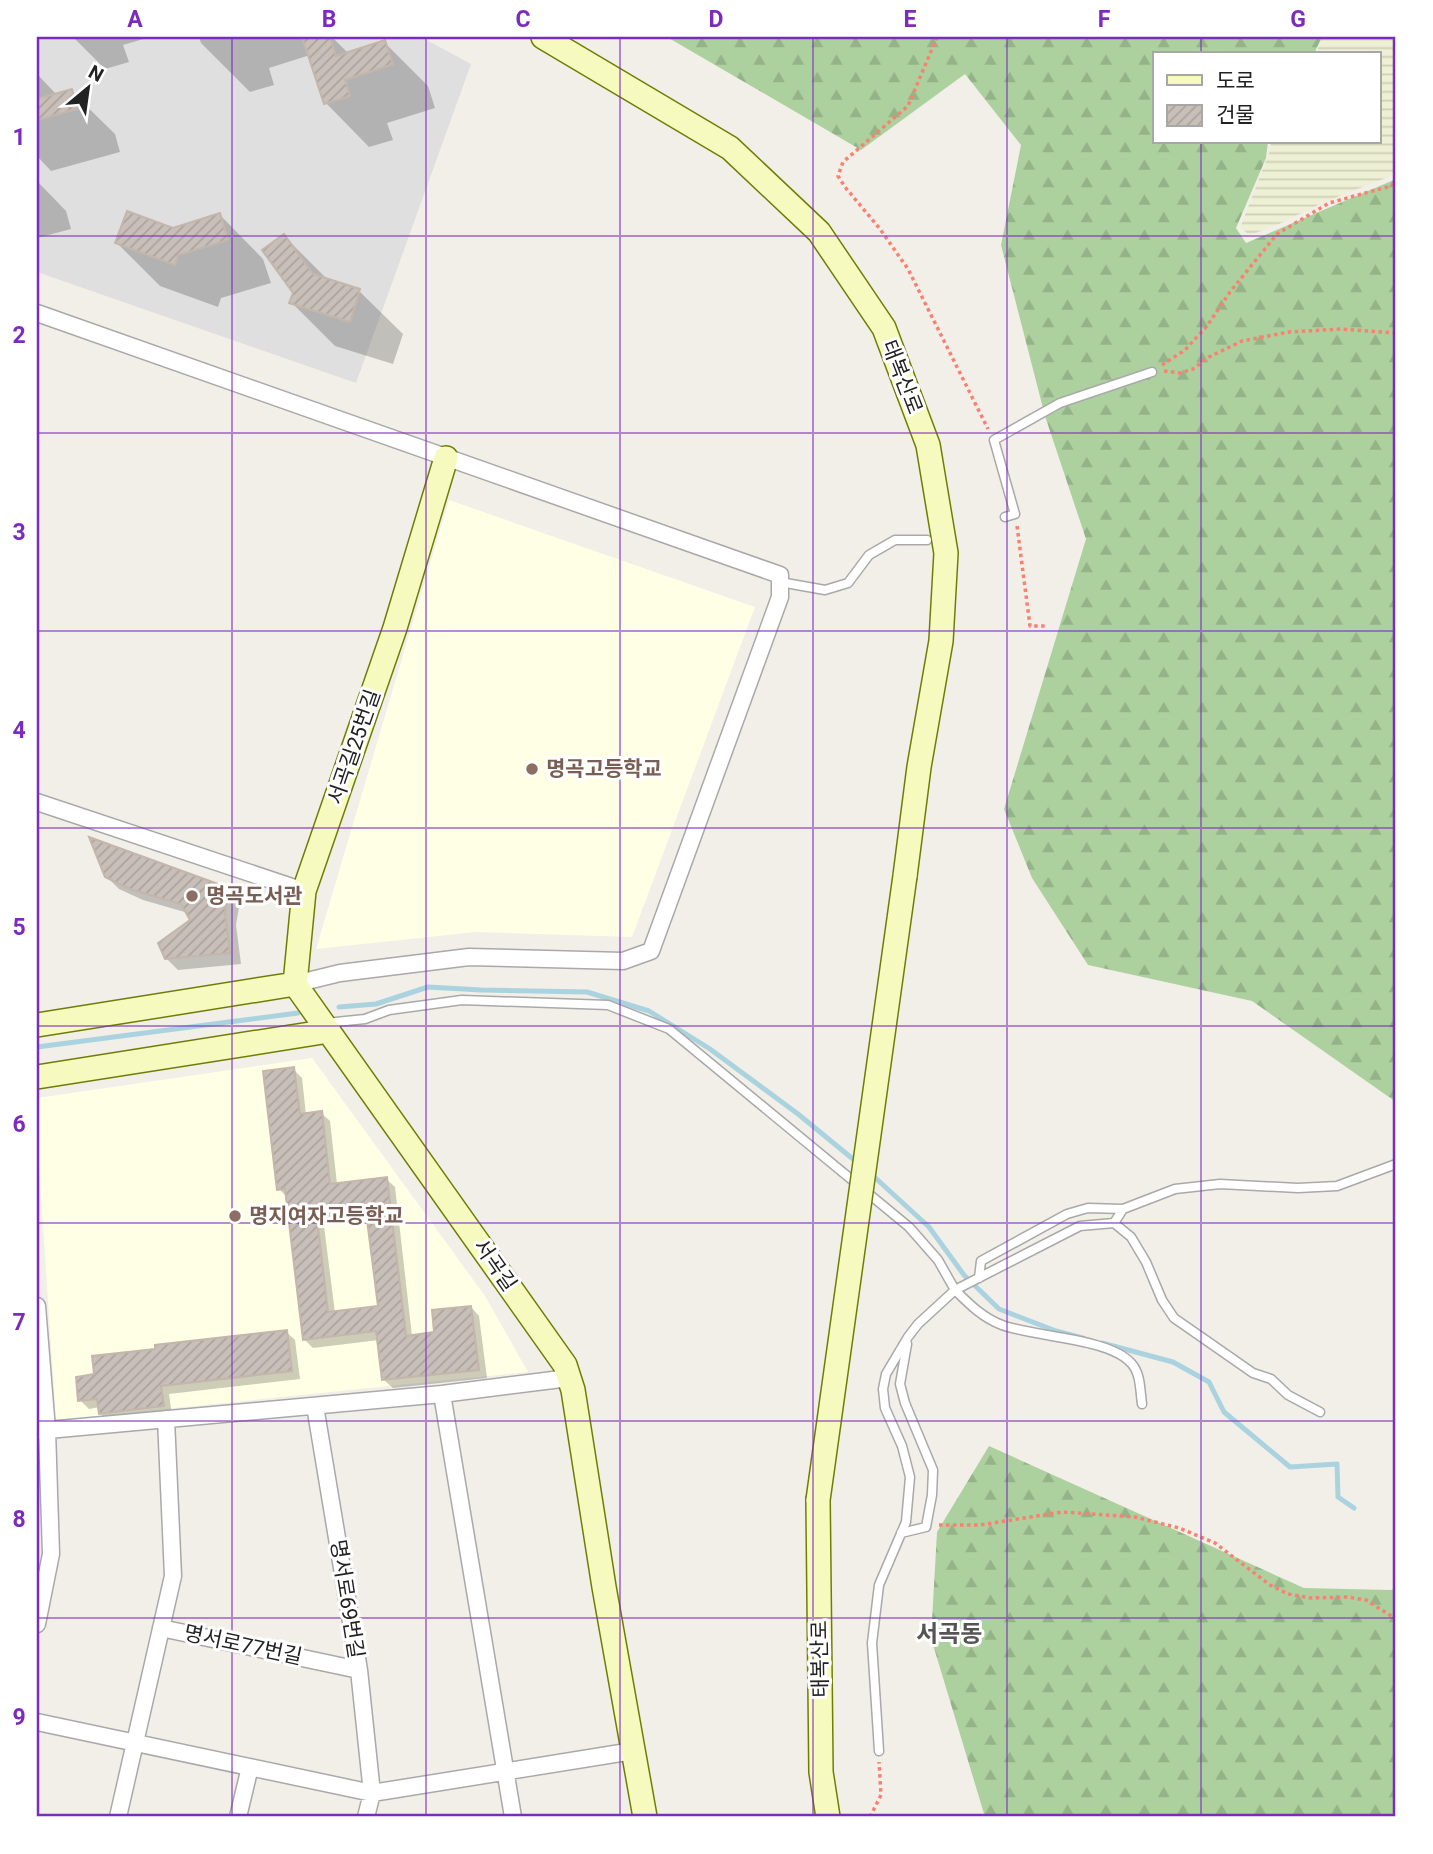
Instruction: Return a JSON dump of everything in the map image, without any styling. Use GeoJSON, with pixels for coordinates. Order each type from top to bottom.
{"type":"FeatureCollection","features":[{"type":"Feature","properties":{"kind":"street","name":"태복산로"},"geometry":{"type":"LineString","coordinates":[[543,37],[730,148],[819,232],[884,328],[929,445],[946,554],[941,641],[919,766],[818,1500],[821,1772],[828,1817]]}},
{"type":"Feature","properties":{"kind":"street"},"geometry":{"type":"LineString","coordinates":[[37,313],[780,575],[780,597],[652,951],[623,961],[469,957],[340,973],[295,984],[37,1025]]}},
{"type":"Feature","properties":{"kind":"street","name":"서곡길25번길"},"geometry":{"type":"LineString","coordinates":[[295,984],[304,891],[395,628],[446,458]]}},
{"type":"Feature","properties":{"kind":"street"},"geometry":{"type":"LineString","coordinates":[[37,802],[304,891]]}},
{"type":"Feature","properties":{"kind":"street"},"geometry":{"type":"LineString","coordinates":[[37,1077],[326,1027],[295,984]]}},
{"type":"Feature","properties":{"kind":"street","name":"서곡길"},"geometry":{"type":"LineString","coordinates":[[326,1027],[565,1365],[645,1817]]}},
{"type":"Feature","properties":{"kind":"street"},"geometry":{"type":"LineString","coordinates":[[37,1306],[51,1554],[37,1624]]}},
{"type":"Feature","properties":{"kind":"street"},"geometry":{"type":"LineString","coordinates":[[42,1430],[442,1394],[569,1378]]}},
{"type":"Feature","properties":{"kind":"street"},"geometry":{"type":"LineString","coordinates":[[442,1394],[513,1817]]}},
{"type":"Feature","properties":{"kind":"street","name":"명서로69번길"},"geometry":{"type":"LineString","coordinates":[[315,1406],[359,1670],[372,1793]]}},
{"type":"Feature","properties":{"kind":"street"},"geometry":{"type":"LineString","coordinates":[[161,1628],[173,1576],[166,1419]]}},
{"type":"Feature","properties":{"kind":"street","name":"명서로77번길"},"geometry":{"type":"LineString","coordinates":[[118,1817],[161,1628],[359,1670]]}},
{"type":"Feature","properties":{"kind":"street"},"geometry":{"type":"LineString","coordinates":[[37,1722],[372,1793],[633,1751]]}},
{"type":"Feature","properties":{"kind":"street"},"geometry":{"type":"LineString","coordinates":[[238,1817],[250,1767]]}},
{"type":"Feature","properties":{"kind":"street"},"geometry":{"type":"LineString","coordinates":[[366,1817],[372,1793]]}},
{"type":"Feature","properties":{"kind":"lane"},"geometry":{"type":"LineString","coordinates":[[1005,517],[1015,514],[994,440],[1060,403],[1152,372]]}},
{"type":"Feature","properties":{"kind":"lane"},"geometry":{"type":"LineString","coordinates":[[780,582],[825,590],[848,583],[869,555],[895,540],[927,540]]}},
{"type":"Feature","properties":{"kind":"lane"},"geometry":{"type":"LineString","coordinates":[[326,1027],[365,1019],[389,1010],[462,1000],[608,1005],[669,1029],[909,1227],[938,1260],[955,1290],[980,1314],[1003,1325],[1101,1347],[1119,1354],[1131,1362],[1138,1374],[1142,1404]]}},
{"type":"Feature","properties":{"kind":"lane"},"geometry":{"type":"LineString","coordinates":[[979,1278],[981,1261],[1067,1214],[1088,1208],[1123,1209],[1175,1189],[1220,1184],[1298,1188],[1337,1186],[1396,1164]]}},
{"type":"Feature","properties":{"kind":"lane"},"geometry":{"type":"LineString","coordinates":[[1114,1223],[1123,1209]]}},
{"type":"Feature","properties":{"kind":"lane"},"geometry":{"type":"LineString","coordinates":[[879,1751],[872,1643],[879,1585],[906,1522],[910,1477],[902,1446],[884,1408],[883,1389],[886,1374],[908,1337],[918,1324],[955,1290],[1080,1226],[1114,1223],[1131,1237],[1146,1262],[1162,1300],[1174,1318],[1245,1367],[1271,1379],[1288,1395],[1320,1412]]}},
{"type":"Feature","properties":{"kind":"lane"},"geometry":{"type":"LineString","coordinates":[[901,1533],[926,1527],[933,1470],[905,1403],[900,1384],[908,1337]]}},
{"type":"Feature","properties":{"kind":"path"},"geometry":{"type":"LineString","coordinates":[[937,37],[908,106],[843,162],[838,176],[908,269],[994,440]]}},
{"type":"Feature","properties":{"kind":"path"},"geometry":{"type":"LineString","coordinates":[[1152,372],[1185,350],[1207,326],[1277,233],[1329,202],[1391,186],[1396,182]]}},
{"type":"Feature","properties":{"kind":"path"},"geometry":{"type":"LineString","coordinates":[[1152,372],[1162,370],[1180,373],[1193,369],[1209,357],[1242,341],[1289,332],[1340,329],[1396,333]]}},
{"type":"Feature","properties":{"kind":"path"},"geometry":{"type":"LineString","coordinates":[[1015,514],[1030,626],[1047,626]]}},
{"type":"Feature","properties":{"kind":"path"},"geometry":{"type":"LineString","coordinates":[[926,1523],[979,1525],[1062,1512],[1135,1517],[1180,1528],[1215,1543],[1270,1585],[1288,1594],[1311,1598],[1347,1597],[1366,1600],[1396,1619]]}},
{"type":"Feature","properties":{"kind":"path"},"geometry":{"type":"LineString","coordinates":[[870,1817],[881,1795],[879,1751]]}},
{"type":"Feature","properties":{"kind":"shaded area"},"geometry":{"type":"Polygon","coordinates":[[[37,37],[421,37],[471,64],[356,383],[37,272],[37,37]]]}},
{"type":"Feature","properties":{"kind":"shaded area"},"geometry":{"type":"Polygon","coordinates":[[[1326,37],[1396,37],[1396,174],[1250,235],[1240,228],[1271,144],[1380,144],[1380,52],[1317,52],[1321,40],[1326,37]]]}},
{"type":"Feature","properties":{"kind":"shaded area","name":"명곡고등학교"},"geometry":{"type":"Polygon","coordinates":[[[449,500],[755,607],[632,937],[475,932],[316,949],[449,500]]]}},
{"type":"Feature","properties":{"kind":"shaded area","name":"명지여자고등학교"},"geometry":{"type":"Polygon","coordinates":[[[312,1058],[485,1296],[528,1372],[56,1420],[37,1136],[37,1098],[312,1058]]]}},
{"type":"Feature","properties":{"kind":"green space"},"geometry":{"type":"Polygon","coordinates":[[[667,37],[1325,37],[1315,52],[1153,52],[1153,144],[1268,144],[1266,158],[1236,228],[1246,243],[1396,179],[1396,1102],[1252,1001],[1088,965],[1032,878],[1004,809],[1086,539],[1045,416],[1001,245],[1021,145],[965,74],[861,150],[667,37]]]}},
{"type":"Feature","properties":{"kind":"green space"},"geometry":{"type":"Polygon","coordinates":[[[989,1446],[1304,1588],[1396,1588],[1396,1817],[985,1817],[931,1638],[937,1532],[989,1446]]]}},
{"type":"Feature","properties":{"kind":"building"},"geometry":{"type":"Polygon","coordinates":[[[302,37],[330,37],[336,56],[385,40],[393,64],[345,80],[350,96],[324,104],[302,37]]]}},
{"type":"Feature","properties":{"kind":"building"},"geometry":{"type":"Polygon","coordinates":[[[72,89],[77,109],[37,120],[37,99],[72,89]]]}},
{"type":"Feature","properties":{"kind":"building"},"geometry":{"type":"Polygon","coordinates":[[[127,211],[173,228],[220,213],[228,240],[178,255],[175,265],[115,243],[127,211]]]}},
{"type":"Feature","properties":{"kind":"building"},"geometry":{"type":"Polygon","coordinates":[[[284,234],[313,274],[360,289],[350,322],[289,303],[293,293],[262,250],[284,234]]]}},
{"type":"Feature","properties":{"kind":"building","name":"명곡도서관"},"geometry":{"type":"Polygon","coordinates":[[[89,837],[229,888],[225,913],[230,953],[165,959],[158,943],[190,920],[181,904],[130,889],[105,877],[89,837]]]}},
{"type":"Feature","properties":{"kind":"building"},"geometry":{"type":"Polygon","coordinates":[[[294,1067],[300,1114],[322,1111],[330,1184],[387,1177],[406,1336],[434,1332],[432,1310],[471,1306],[479,1370],[382,1380],[376,1331],[303,1340],[285,1189],[277,1190],[263,1071],[294,1067]],[[365,1204],[316,1210],[328,1312],[378,1306],[365,1204]]]}},
{"type":"Feature","properties":{"kind":"building"},"geometry":{"type":"Polygon","coordinates":[[[287,1330],[292,1371],[161,1386],[164,1406],[99,1414],[97,1399],[78,1401],[76,1377],[94,1374],[92,1356],[155,1349],[155,1345],[287,1330]]]}},
{"type":"Feature","properties":{"kind":"waterway"},"geometry":{"type":"LineString","coordinates":[[339,1007],[376,1004],[428,987],[587,992],[649,1011],[710,1049],[798,1114],[859,1164]]}},
{"type":"Feature","properties":{"kind":"waterway"},"geometry":{"type":"LineString","coordinates":[[37,1047],[298,1013]]}},
{"type":"Feature","properties":{"kind":"waterway"},"geometry":{"type":"LineString","coordinates":[[870,1173],[929,1227],[964,1275],[999,1309],[1056,1331],[1083,1338]]}},
{"type":"Feature","properties":{"kind":"waterway"},"geometry":{"type":"LineString","coordinates":[[1102,1343],[1173,1362],[1209,1382],[1224,1412],[1290,1467],[1337,1464],[1338,1497],[1354,1508]]}},
{"type":"Feature","properties":{"kind":"place","name":"명곡고등학교"},"geometry":{"type":"Point","coordinates":[532,769]}},
{"type":"Feature","properties":{"kind":"place","name":"명곡도서관"},"geometry":{"type":"Point","coordinates":[192,896]}},
{"type":"Feature","properties":{"kind":"place","name":"명지여자고등학교"},"geometry":{"type":"Point","coordinates":[235,1216]}},
{"type":"Feature","properties":{"kind":"district","name":"서곡동"},"geometry":{"type":"Point","coordinates":[949,1634]}}]}
